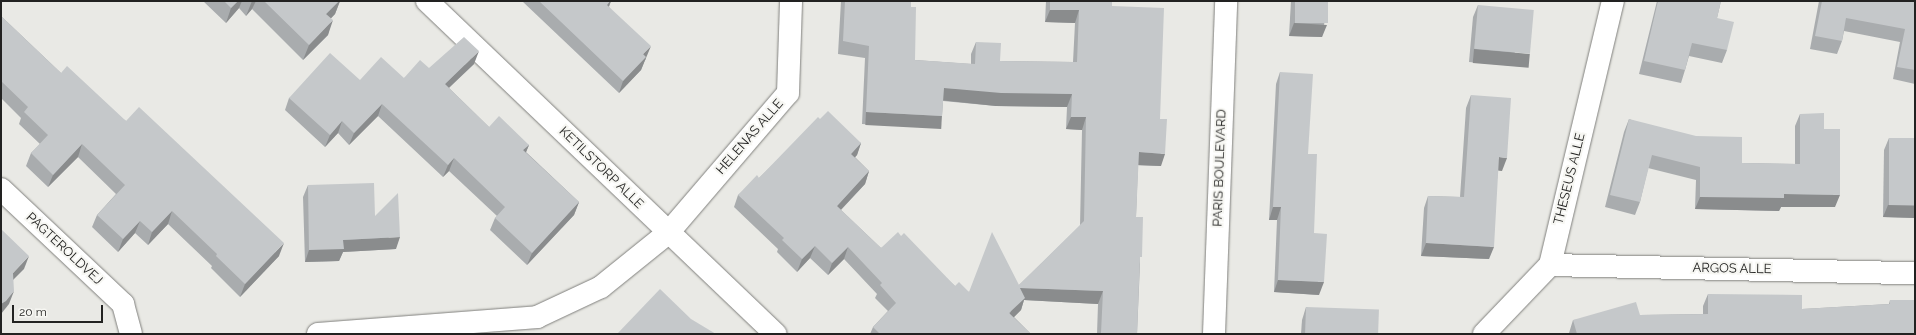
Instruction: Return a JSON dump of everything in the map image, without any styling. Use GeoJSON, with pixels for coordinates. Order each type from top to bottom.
{"type":"FeatureCollection","features":[{"type":"Feature","properties":{"kind":"street","name":"KETILSTORP ALLE"},"geometry":{"type":"LineString","coordinates":[[427,1],[775,334]]}},
{"type":"Feature","properties":{"kind":"street","name":"HELENAS ALLE"},"geometry":{"type":"LineString","coordinates":[[318,334],[537,317],[601,287],[668,233],[788,93],[791,1]]}},
{"type":"Feature","properties":{"kind":"street","name":"PARIS BOULEVARD"},"geometry":{"type":"LineString","coordinates":[[1214,334],[1226,1]]}},
{"type":"Feature","properties":{"kind":"street","name":"THESEUS ALLE"},"geometry":{"type":"LineString","coordinates":[[1550,265],[1613,1]]}},
{"type":"Feature","properties":{"kind":"street","name":"PAGTEROLDVEJ"},"geometry":{"type":"LineString","coordinates":[[1,190],[123,304],[131,334]]}},
{"type":"Feature","properties":{"kind":"street","name":"ARGOS ALLE"},"geometry":{"type":"LineString","coordinates":[[1550,265],[1915,273]]}},
{"type":"Feature","properties":{"kind":"street"},"geometry":{"type":"LineString","coordinates":[[1484,334],[1550,265]]}},
{"type":"Feature","properties":{"kind":"building"},"geometry":{"type":"Polygon","coordinates":[[[224,1],[238,1],[231,8],[224,1]]]}},
{"type":"Feature","properties":{"kind":"building"},"geometry":{"type":"Polygon","coordinates":[[[264,1],[339,1],[326,14],[333,20],[309,45],[264,1]]]}},
{"type":"Feature","properties":{"kind":"building"},"geometry":{"type":"Polygon","coordinates":[[[539,1],[610,1],[607,5],[651,46],[643,54],[646,57],[623,81],[539,1]]]}},
{"type":"Feature","properties":{"kind":"building"},"geometry":{"type":"Polygon","coordinates":[[[845,1],[911,1],[911,7],[916,7],[915,60],[975,64],[976,42],[1001,43],[1000,61],[1077,62],[1079,10],[1050,10],[1050,1],[1112,1],[1112,6],[1164,8],[1160,119],[1167,119],[1165,154],[1139,152],[1136,217],[1143,217],[1137,334],[1101,333],[1103,291],[1020,288],[1025,298],[1009,313],[1031,334],[880,334],[873,327],[896,303],[880,285],[882,283],[848,247],[832,263],[815,246],[802,259],[782,240],[784,238],[738,195],[757,175],[759,178],[818,117],[820,119],[828,111],[861,143],[851,154],[869,171],[837,206],[881,248],[898,232],[901,236],[904,233],[955,286],[959,282],[969,292],[992,232],[1019,285],[1084,221],[1086,117],[1071,117],[1072,94],[1001,93],[944,88],[942,116],[866,112],[869,46],[843,41],[845,1]]]}},
{"type":"Feature","properties":{"kind":"building"},"geometry":{"type":"Polygon","coordinates":[[[1295,1],[1328,1],[1328,23],[1295,23],[1295,1]]]}},
{"type":"Feature","properties":{"kind":"building"},"geometry":{"type":"Polygon","coordinates":[[[1658,1],[1721,1],[1717,18],[1734,22],[1727,50],[1692,43],[1685,70],[1644,61],[1658,1]]]}},
{"type":"Feature","properties":{"kind":"building"},"geometry":{"type":"Polygon","coordinates":[[[1822,1],[1915,1],[1915,70],[1897,67],[1905,29],[1846,18],[1842,41],[1815,36],[1822,1]]]}},
{"type":"Feature","properties":{"kind":"building"},"geometry":{"type":"Polygon","coordinates":[[[1478,5],[1534,10],[1530,54],[1474,49],[1478,5]]]}},
{"type":"Feature","properties":{"kind":"building"},"geometry":{"type":"Polygon","coordinates":[[[1,16],[61,73],[67,66],[126,121],[139,107],[284,243],[245,284],[216,256],[217,254],[172,211],[152,232],[140,221],[123,239],[97,215],[125,185],[82,144],[53,175],[31,153],[48,135],[24,112],[28,107],[1,81],[1,16]]]}},
{"type":"Feature","properties":{"kind":"building"},"geometry":{"type":"Polygon","coordinates":[[[464,37],[479,51],[445,84],[489,127],[499,116],[529,145],[523,150],[579,202],[532,253],[495,218],[505,207],[454,158],[448,165],[382,104],[354,133],[342,121],[330,135],[289,98],[330,53],[360,80],[381,57],[404,78],[420,60],[429,68],[464,37]]]}},
{"type":"Feature","properties":{"kind":"building"},"geometry":{"type":"Polygon","coordinates":[[[1280,72],[1313,74],[1308,154],[1317,154],[1314,233],[1327,234],[1324,282],[1278,280],[1281,207],[1273,207],[1280,72]]]}},
{"type":"Feature","properties":{"kind":"building"},"geometry":{"type":"Polygon","coordinates":[[[1471,95],[1511,98],[1507,158],[1499,157],[1494,247],[1426,243],[1428,196],[1464,197],[1471,95]]]}},
{"type":"Feature","properties":{"kind":"building"},"geometry":{"type":"Polygon","coordinates":[[[1824,113],[1824,129],[1840,129],[1840,195],[1784,194],[1784,198],[1700,197],[1700,167],[1652,155],[1640,202],[1610,195],[1629,119],[1696,136],[1742,137],[1742,163],[1800,164],[1800,114],[1824,113]]]}},
{"type":"Feature","properties":{"kind":"building"},"geometry":{"type":"Polygon","coordinates":[[[1889,138],[1915,138],[1915,205],[1889,205],[1889,138]]]}},
{"type":"Feature","properties":{"kind":"building"},"geometry":{"type":"Polygon","coordinates":[[[374,183],[375,216],[398,193],[400,237],[343,240],[344,249],[309,250],[308,185],[374,183]]]}},
{"type":"Feature","properties":{"kind":"building"},"geometry":{"type":"Polygon","coordinates":[[[1,229],[29,256],[13,273],[14,291],[6,301],[1,304],[1,229]]]}},
{"type":"Feature","properties":{"kind":"building"},"geometry":{"type":"Polygon","coordinates":[[[660,289],[691,319],[716,334],[617,334],[660,289]]]}},
{"type":"Feature","properties":{"kind":"building"},"geometry":{"type":"Polygon","coordinates":[[[1708,294],[1802,295],[1802,309],[1890,304],[1890,300],[1915,300],[1915,334],[1577,334],[1573,320],[1636,302],[1640,315],[1708,314],[1708,294]]]}},
{"type":"Feature","properties":{"kind":"building"},"geometry":{"type":"Polygon","coordinates":[[[1306,307],[1379,310],[1378,334],[1305,334],[1306,307]]]}}]}
